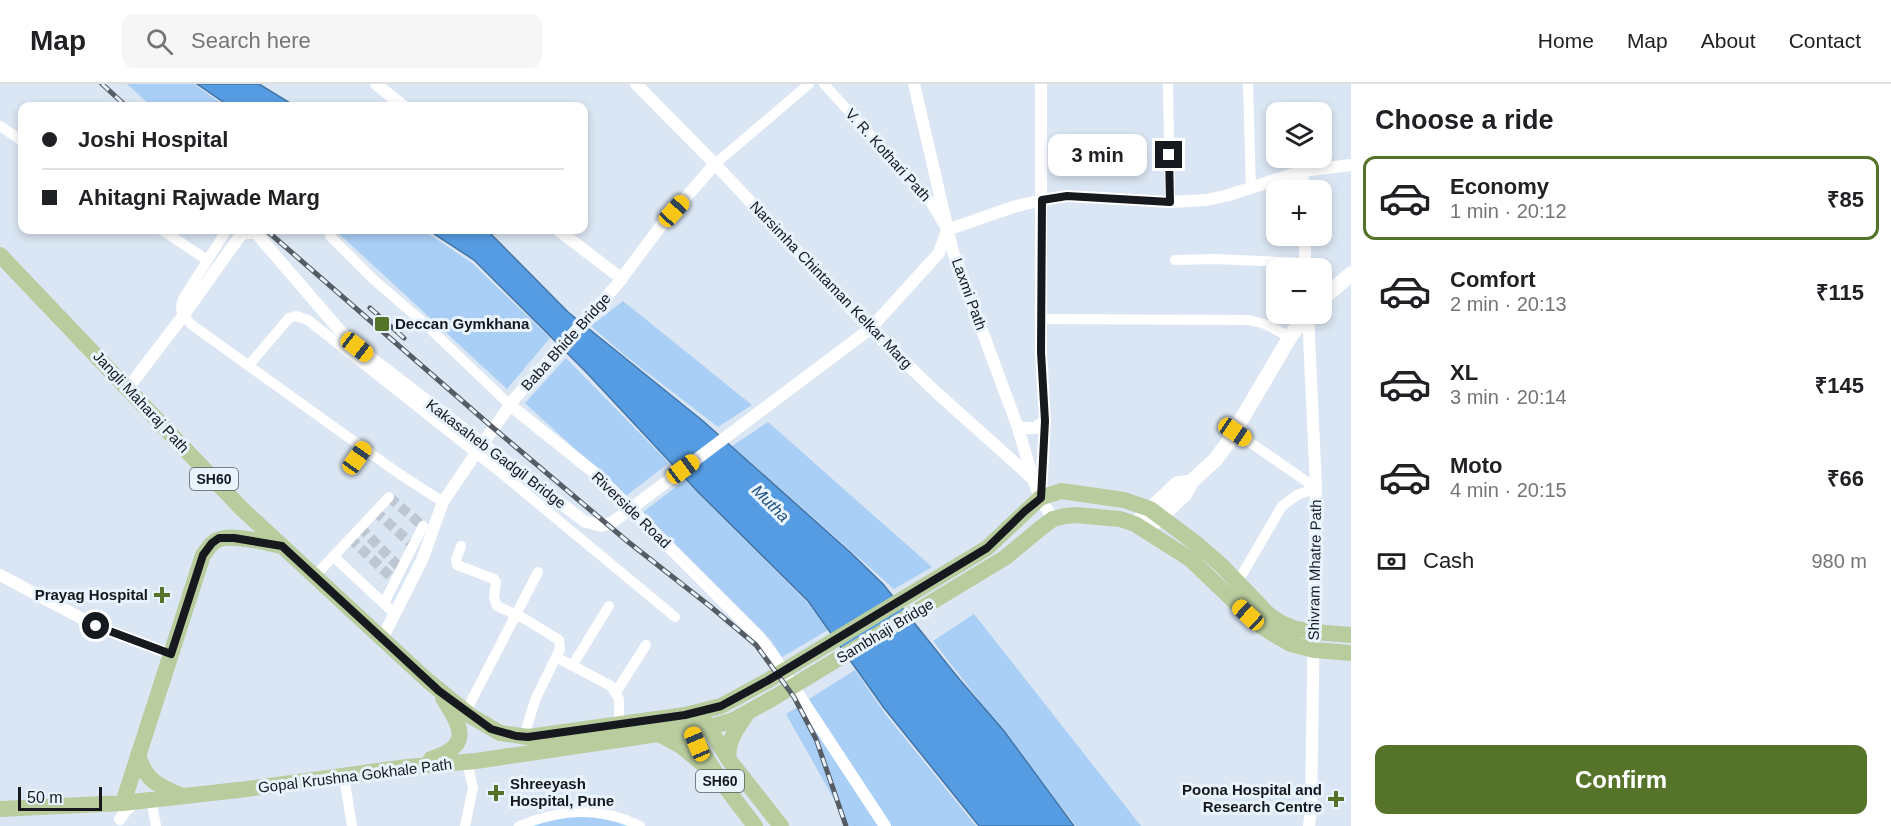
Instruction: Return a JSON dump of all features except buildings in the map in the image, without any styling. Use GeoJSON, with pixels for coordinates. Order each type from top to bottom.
{"type":"FeatureCollection","features":[{"type":"Feature","properties":{"kind":"main road","name":"Jangli Maharaj Path"},"geometry":{"type":"LineString","coordinates":[[0,255],[242,508],[439,691],[469,714]]}},
{"type":"Feature","properties":{"kind":"main road"},"geometry":{"type":"LineString","coordinates":[[1332,290],[1351,274]]}},
{"type":"Feature","properties":{"kind":"main road"},"geometry":{"type":"LineString","coordinates":[[1140,527],[1177,484],[1191,482],[1215,460],[1235,432],[1300,324]]}},
{"type":"Feature","properties":{"kind":"main road"},"geometry":{"type":"LineString","coordinates":[[1041,498],[1061,491],[1124,500],[1155,512],[1198,545],[1268,614],[1281,623],[1296,629],[1351,635]]}},
{"type":"Feature","properties":{"kind":"main road","name":"Sambhaji Bridge"},"geometry":{"type":"LineString","coordinates":[[692,714],[721,706],[767,681],[987,548],[1041,498]]}},
{"type":"Feature","properties":{"kind":"main road"},"geometry":{"type":"LineString","coordinates":[[1053,519],[1076,515],[1120,519],[1140,527],[1190,559],[1258,624],[1291,644],[1314,650],[1351,653]]}},
{"type":"Feature","properties":{"kind":"main road","name":"Sambhaji Bridge"},"geometry":{"type":"LineString","coordinates":[[699,730],[746,714],[776,697],[1006,557],[1034,532],[1053,519]]}},
{"type":"Feature","properties":{"kind":"main road"},"geometry":{"type":"LineString","coordinates":[[130,810],[138,755],[203,555],[219,538],[234,538],[282,546]]}},
{"type":"Feature","properties":{"kind":"main road"},"geometry":{"type":"LineString","coordinates":[[407,767],[449,753],[458,744],[458,725],[439,691]]}},
{"type":"Feature","properties":{"kind":"main road","name":"SH60"},"geometry":{"type":"LineString","coordinates":[[469,714],[491,729],[520,737],[692,714],[714,773],[755,826]]}},
{"type":"Feature","properties":{"kind":"main road"},"geometry":{"type":"LineString","coordinates":[[729,760],[730,740],[746,714]]}},
{"type":"Feature","properties":{"kind":"main road","name":"SH60"},"geometry":{"type":"LineString","coordinates":[[699,730],[729,760],[781,826]]}},
{"type":"Feature","properties":{"kind":"main road","name":"Gopal Krushna Gokhale Path"},"geometry":{"type":"LineString","coordinates":[[0,809],[130,810],[183,796],[344,777],[407,767],[466,762],[699,730]]}},
{"type":"Feature","properties":{"kind":"main road"},"geometry":{"type":"LineString","coordinates":[[658,734],[681,746],[714,773]]}},
{"type":"Feature","properties":{"kind":"main road"},"geometry":{"type":"LineString","coordinates":[[138,755],[142,768],[149,778],[162,787],[183,796]]}},
{"type":"Feature","properties":{"kind":"street"},"geometry":{"type":"LineString","coordinates":[[376,84],[398,102]]}},
{"type":"Feature","properties":{"kind":"street","name":"Narsimha Chintaman Kelkar Marg"},"geometry":{"type":"LineString","coordinates":[[636,84],[715,164],[870,329],[1033,479]]}},
{"type":"Feature","properties":{"kind":"street"},"geometry":{"type":"LineString","coordinates":[[715,164],[809,84]]}},
{"type":"Feature","properties":{"kind":"street","name":"V. R. Kothari Path"},"geometry":{"type":"LineString","coordinates":[[824,84],[929,200],[947,230]]}},
{"type":"Feature","properties":{"kind":"street","name":"Laxmi Path"},"geometry":{"type":"LineString","coordinates":[[914,84],[947,230],[1018,428],[1033,479],[1053,519]]}},
{"type":"Feature","properties":{"kind":"street"},"geometry":{"type":"LineString","coordinates":[[1041,84],[1041,319],[1045,421],[1041,498]]}},
{"type":"Feature","properties":{"kind":"street"},"geometry":{"type":"LineString","coordinates":[[1168,84],[1170,202]]}},
{"type":"Feature","properties":{"kind":"street"},"geometry":{"type":"LineString","coordinates":[[1248,84],[1251,188]]}},
{"type":"Feature","properties":{"kind":"street"},"geometry":{"type":"LineString","coordinates":[[0,126],[18,138]]}},
{"type":"Feature","properties":{"kind":"street","name":"Baba Bhide Bridge"},"geometry":{"type":"LineString","coordinates":[[382,639],[422,560],[443,502],[476,453],[513,402],[619,282],[660,227],[715,164]]}},
{"type":"Feature","properties":{"kind":"street"},"geometry":{"type":"LineString","coordinates":[[870,329],[939,253],[947,230],[1013,207],[1067,196],[1170,202],[1206,200],[1302,171],[1351,165]]}},
{"type":"Feature","properties":{"kind":"street"},"geometry":{"type":"LineString","coordinates":[[1302,171],[1303,180]]}},
{"type":"Feature","properties":{"kind":"street"},"geometry":{"type":"LineString","coordinates":[[168,234],[207,260]]}},
{"type":"Feature","properties":{"kind":"street"},"geometry":{"type":"LineString","coordinates":[[224,234],[180,305],[192,325],[443,502]]}},
{"type":"Feature","properties":{"kind":"street","name":"Kakasaheb Gadgil Bridge"},"geometry":{"type":"LineString","coordinates":[[186,312],[240,236],[246,234]]}},
{"type":"Feature","properties":{"kind":"street","name":"Kakasaheb Gadgil Bridge"},"geometry":{"type":"LineString","coordinates":[[257,234],[342,333],[357,347],[584,521],[601,526],[613,522],[870,329]]}},
{"type":"Feature","properties":{"kind":"street"},"geometry":{"type":"LineString","coordinates":[[563,234],[619,282]]}},
{"type":"Feature","properties":{"kind":"street","name":"Riverside Road"},"geometry":{"type":"LineString","coordinates":[[330,236],[373,279],[596,474],[758,636],[885,826]]}},
{"type":"Feature","properties":{"kind":"street"},"geometry":{"type":"LineString","coordinates":[[1175,260],[1215,259],[1266,263]]}},
{"type":"Feature","properties":{"kind":"street"},"geometry":{"type":"LineString","coordinates":[[128,387],[186,312]]}},
{"type":"Feature","properties":{"kind":"street"},"geometry":{"type":"LineString","coordinates":[[249,365],[289,318],[301,316],[308,320],[476,453],[675,617]]}},
{"type":"Feature","properties":{"kind":"street"},"geometry":{"type":"LineString","coordinates":[[1041,319],[1239,319],[1265,324],[1290,337]]}},
{"type":"Feature","properties":{"kind":"street","name":"Shivram Mhatre Path"},"geometry":{"type":"LineString","coordinates":[[1308,324],[1316,488],[1315,632],[1309,826]]}},
{"type":"Feature","properties":{"kind":"street"},"geometry":{"type":"LineString","coordinates":[[1018,428],[1035,428],[1045,421]]}},
{"type":"Feature","properties":{"kind":"street"},"geometry":{"type":"LineString","coordinates":[[1235,432],[1316,488]]}},
{"type":"Feature","properties":{"kind":"street"},"geometry":{"type":"LineString","coordinates":[[357,458],[364,448]]}},
{"type":"Feature","properties":{"kind":"street"},"geometry":{"type":"LineString","coordinates":[[1237,583],[1282,506],[1297,495],[1316,488]]}},
{"type":"Feature","properties":{"kind":"street"},"geometry":{"type":"LineString","coordinates":[[315,576],[389,497]]}},
{"type":"Feature","properties":{"kind":"street"},"geometry":{"type":"LineString","coordinates":[[384,603],[423,526]]}},
{"type":"Feature","properties":{"kind":"street"},"geometry":{"type":"LineString","coordinates":[[461,546],[456,560],[457,565],[494,579],[496,582],[495,603],[501,609],[556,637],[560,644],[520,737]]}},
{"type":"Feature","properties":{"kind":"street"},"geometry":{"type":"LineString","coordinates":[[333,556],[395,614]]}},
{"type":"Feature","properties":{"kind":"street"},"geometry":{"type":"LineString","coordinates":[[469,714],[515,615],[538,572]]}},
{"type":"Feature","properties":{"kind":"street"},"geometry":{"type":"LineString","coordinates":[[0,575],[96,626],[171,654]]}},
{"type":"Feature","properties":{"kind":"street"},"geometry":{"type":"LineString","coordinates":[[572,666],[609,606]]}},
{"type":"Feature","properties":{"kind":"street"},"geometry":{"type":"LineString","coordinates":[[616,692],[646,645]]}},
{"type":"Feature","properties":{"kind":"street"},"geometry":{"type":"LineString","coordinates":[[556,657],[611,686],[619,699],[620,723]]}},
{"type":"Feature","properties":{"kind":"street"},"geometry":{"type":"LineString","coordinates":[[465,826],[474,788],[466,762]]}},
{"type":"Feature","properties":{"kind":"street"},"geometry":{"type":"LineString","coordinates":[[344,777],[352,826]]}},
{"type":"Feature","properties":{"kind":"street"},"geometry":{"type":"LineString","coordinates":[[130,810],[156,826]]}},
{"type":"Feature","properties":{"kind":"street"},"geometry":{"type":"LineString","coordinates":[[519,826],[557,813],[582,811],[607,814],[640,826]]}},
{"type":"Feature","properties":{"kind":"shaded area"},"geometry":{"type":"Polygon","coordinates":[[[127,84],[194,84],[219,102],[147,102],[127,84]]]}},
{"type":"Feature","properties":{"kind":"shaded area"},"geometry":{"type":"Polygon","coordinates":[[[339,234],[429,234],[472,263],[550,338],[507,389],[339,234]]]}},
{"type":"Feature","properties":{"kind":"shaded area"},"geometry":{"type":"Polygon","coordinates":[[[623,301],[752,405],[718,427],[623,354],[591,326],[623,301]]]}},
{"type":"Feature","properties":{"kind":"shaded area"},"geometry":{"type":"Polygon","coordinates":[[[566,358],[669,463],[626,496],[525,403],[566,358]]]}},
{"type":"Feature","properties":{"kind":"shaded area"},"geometry":{"type":"Polygon","coordinates":[[[768,422],[932,567],[894,589],[732,446],[768,422]]]}},
{"type":"Feature","properties":{"kind":"shaded area"},"geometry":{"type":"Polygon","coordinates":[[[685,480],[808,603],[828,630],[782,657],[770,639],[643,512],[685,480]]]}},
{"type":"Feature","properties":{"kind":"shaded area"},"geometry":{"type":"Polygon","coordinates":[[[974,614],[1141,826],[1076,826],[933,641],[974,614]]]}},
{"type":"Feature","properties":{"kind":"shaded area"},"geometry":{"type":"Polygon","coordinates":[[[855,670],[886,715],[976,826],[888,826],[806,701],[855,670]]]}},
{"type":"Feature","properties":{"kind":"shaded area"},"geometry":{"type":"Polygon","coordinates":[[[804,703],[880,826],[849,826],[786,714],[804,703]]]}},
{"type":"Feature","properties":{"kind":"shaded area"},"geometry":{"type":"Polygon","coordinates":[[[582,814],[634,826],[527,826],[582,814]]]}},
{"type":"Feature","properties":{"kind":"water"},"geometry":{"type":"Polygon","coordinates":[[[197,84],[259,84],[288,102],[223,102],[197,84]]]}},
{"type":"Feature","properties":{"kind":"water","name":"Mutha"},"geometry":{"type":"Polygon","coordinates":[[[434,234],[491,234],[568,312],[703,421],[851,553],[883,584],[1004,731],[1074,826],[979,826],[884,708],[808,601],[698,492],[585,371],[474,260],[434,234]]]}},
{"type":"Feature","properties":{"kind":"tunnel"},"geometry":{"type":"LineString","coordinates":[[389,497],[423,526]]}},
{"type":"Feature","properties":{"kind":"tunnel"},"geometry":{"type":"LineString","coordinates":[[375,511],[414,546]]}},
{"type":"Feature","properties":{"kind":"tunnel"},"geometry":{"type":"LineString","coordinates":[[360,527],[401,569]]}},
{"type":"Feature","properties":{"kind":"tunnel"},"geometry":{"type":"LineString","coordinates":[[350,538],[395,581]]}},
{"type":"Feature","properties":{"kind":"railway"},"geometry":{"type":"LineString","coordinates":[[102,84],[122,102]]}},
{"type":"Feature","properties":{"kind":"railway"},"geometry":{"type":"LineString","coordinates":[[271,234],[491,426],[627,541],[756,645],[794,697],[816,739],[846,826]]}},
{"type":"Feature","properties":{"kind":"railway"},"geometry":{"type":"LineString","coordinates":[[370,308],[404,338]]}},
{"type":"Feature","properties":{"kind":"place","name":"Deccan Gymkhana"},"geometry":{"type":"Point","coordinates":[382,324]}},
{"type":"Feature","properties":{"kind":"place","name":"Prayag Hospital"},"geometry":{"type":"Point","coordinates":[162,595]}},
{"type":"Feature","properties":{"kind":"place","name":"Shreeyash Hospital, Pune"},"geometry":{"type":"Point","coordinates":[496,793]}},
{"type":"Feature","properties":{"kind":"place","name":"Poona Hospital and Research Centre"},"geometry":{"type":"Point","coordinates":[1336,799]}},
{"type":"Feature","properties":{"kind":"route"},"geometry":{"type":"LineString","coordinates":[[96,626],[171,654],[203,555],[219,538],[234,538],[282,546],[439,691],[471,716],[500,733],[528,737],[685,715],[721,706],[767,681],[987,548],[1041,498],[1045,421],[1041,352],[1042,200],[1067,196],[1170,202],[1169,155]]}}]}
